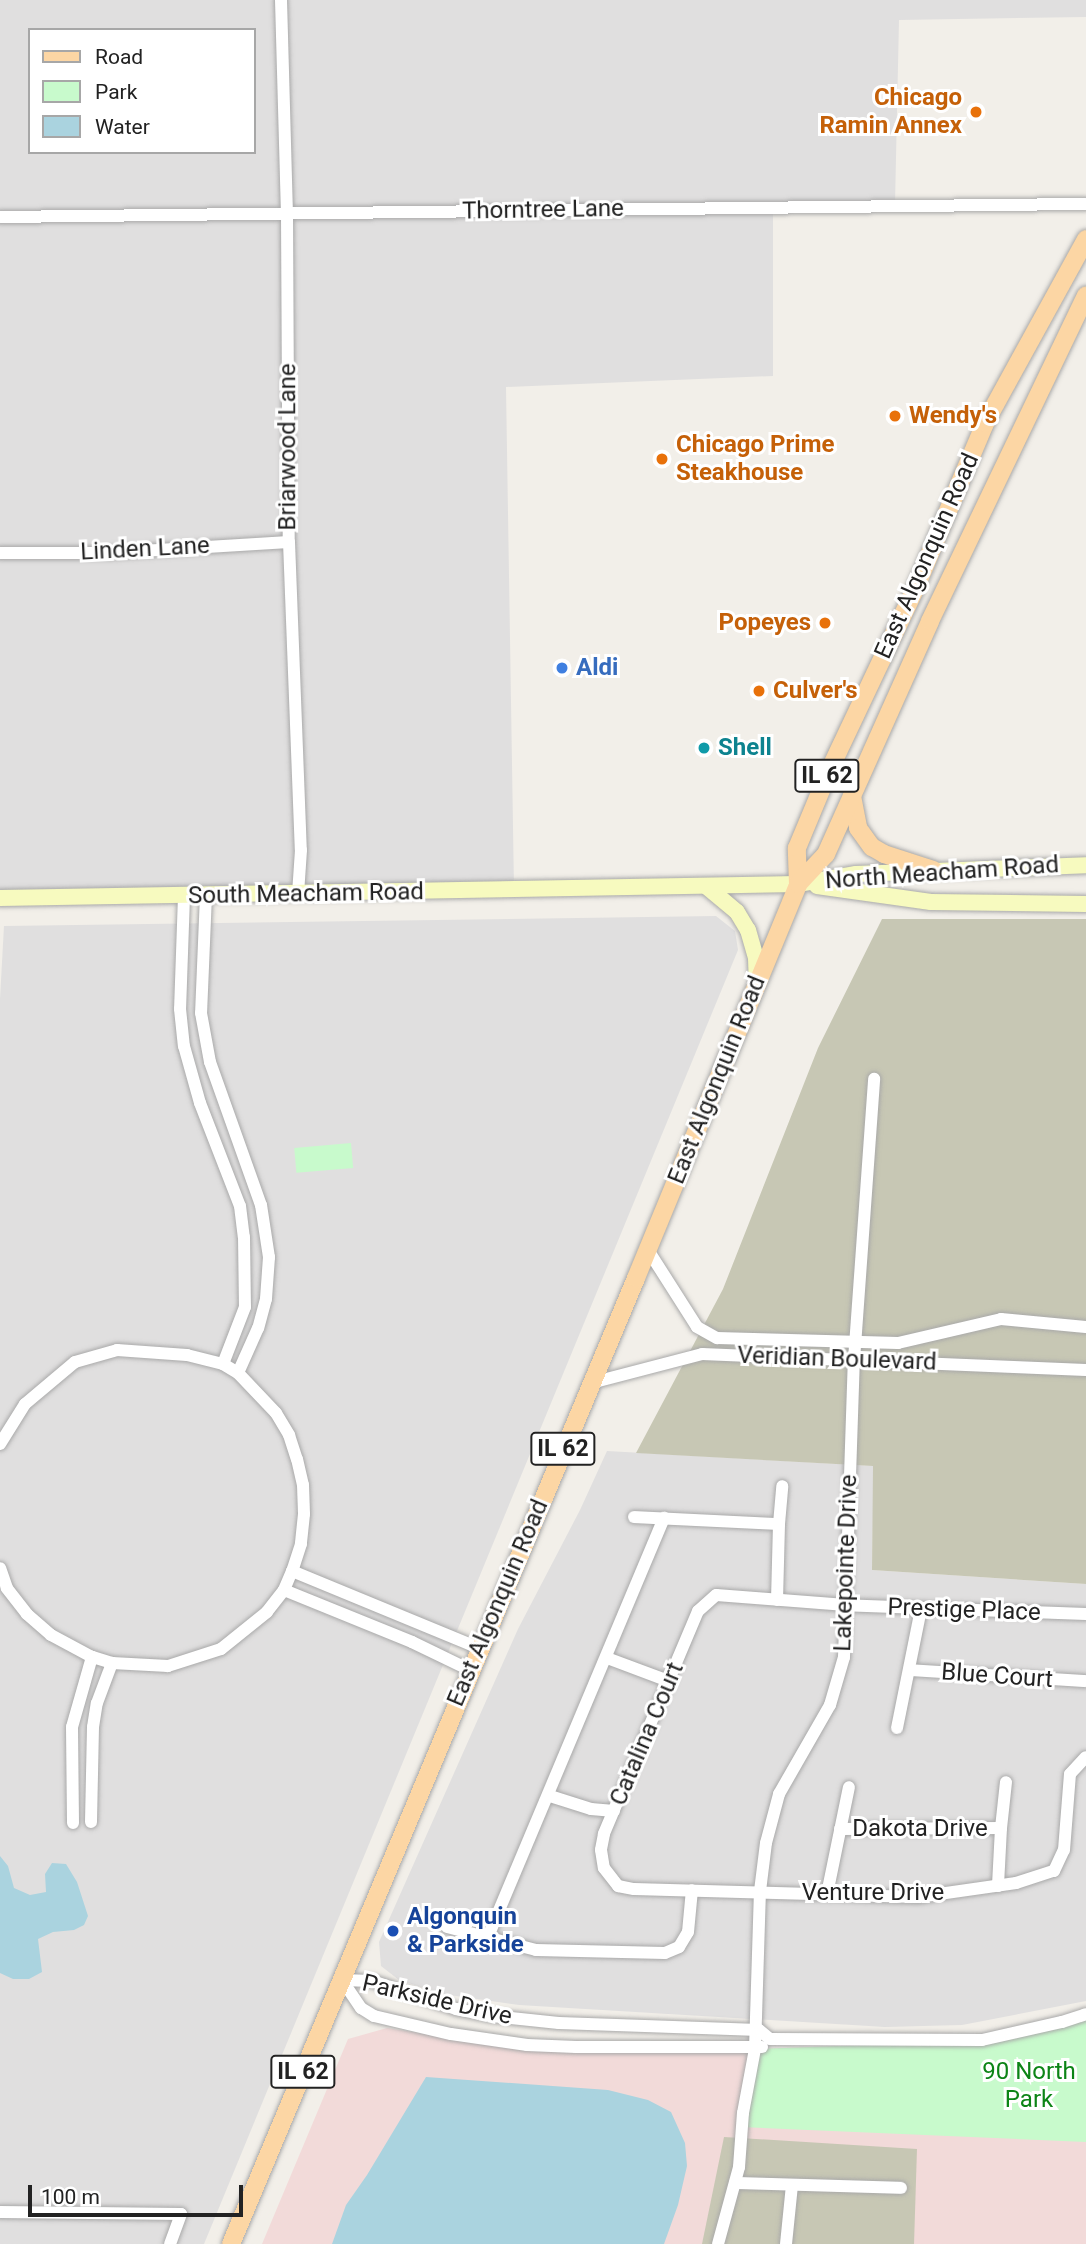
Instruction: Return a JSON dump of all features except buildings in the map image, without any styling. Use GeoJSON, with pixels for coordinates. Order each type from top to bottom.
{"type":"FeatureCollection","features":[{"type":"Feature","properties":{"kind":"main road","name":"East Algonquin Road"},"geometry":{"type":"LineString","coordinates":[[798,884],[797,848],[829,771],[915,589],[985,423],[1086,239]]}},
{"type":"Feature","properties":{"kind":"main road","name":"East Algonquin Road"},"geometry":{"type":"LineString","coordinates":[[231,2244],[648,1250],[798,884],[826,854],[964,547],[1086,295]]}},
{"type":"Feature","properties":{"kind":"main road"},"geometry":{"type":"LineString","coordinates":[[852,795],[858,828],[872,847],[884,854],[933,870]]}},
{"type":"Feature","properties":{"kind":"main road","name":"North Meacham Road"},"geometry":{"type":"LineString","coordinates":[[611,888],[798,884],[856,874],[1086,865]]}},
{"type":"Feature","properties":{"kind":"main road","name":"North Meacham Road"},"geometry":{"type":"LineString","coordinates":[[798,884],[931,902],[1086,904]]}},
{"type":"Feature","properties":{"kind":"main road"},"geometry":{"type":"LineString","coordinates":[[706,886],[737,912],[748,930],[756,958],[757,982]]}},
{"type":"Feature","properties":{"kind":"main road","name":"South Meacham Road"},"geometry":{"type":"LineString","coordinates":[[0,898],[611,888]]}},
{"type":"Feature","properties":{"kind":"street","name":"Briarwood Lane"},"geometry":{"type":"LineString","coordinates":[[281,0],[289,542],[300,836],[298,894]]}},
{"type":"Feature","properties":{"kind":"street","name":"Thorntree Lane"},"geometry":{"type":"LineString","coordinates":[[0,218],[1086,204]]}},
{"type":"Feature","properties":{"kind":"street","name":"Linden Lane"},"geometry":{"type":"LineString","coordinates":[[0,553],[109,553],[289,542]]}},
{"type":"Feature","properties":{"kind":"street"},"geometry":{"type":"LineString","coordinates":[[206,895],[201,1013],[209,1062],[261,1205],[269,1257],[266,1299],[258,1328],[238,1373]]}},
{"type":"Feature","properties":{"kind":"street"},"geometry":{"type":"LineString","coordinates":[[184,896],[180,1009],[184,1046],[200,1103],[240,1206],[244,1237],[245,1307],[223,1364]]}},
{"type":"Feature","properties":{"kind":"street","name":"Lakepointe Drive"},"geometry":{"type":"LineString","coordinates":[[755,2049],[760,1891],[766,1843],[779,1794],[833,1694],[844,1657],[854,1360],[874,1079]]}},
{"type":"Feature","properties":{"kind":"street","name":"Veridian Boulevard"},"geometry":{"type":"LineString","coordinates":[[648,1250],[697,1327],[717,1338],[898,1343],[1001,1319],[1086,1327]]}},
{"type":"Feature","properties":{"kind":"street"},"geometry":{"type":"LineString","coordinates":[[0,1444],[25,1404],[75,1362],[117,1350],[187,1354],[223,1364],[238,1373],[276,1413],[289,1435],[297,1459],[303,1485],[304,1514],[301,1544],[284,1590],[246,1632],[221,1648],[168,1666],[112,1663],[92,1657],[51,1635],[27,1614],[8,1588],[0,1568]]}},
{"type":"Feature","properties":{"kind":"street","name":"Veridian Boulevard"},"geometry":{"type":"LineString","coordinates":[[591,1383],[702,1354],[1086,1370]]}},
{"type":"Feature","properties":{"kind":"street"},"geometry":{"type":"LineString","coordinates":[[777,1600],[782,1486]]}},
{"type":"Feature","properties":{"kind":"street"},"geometry":{"type":"LineString","coordinates":[[634,1517],[779,1524]]}},
{"type":"Feature","properties":{"kind":"street"},"geometry":{"type":"LineString","coordinates":[[487,1939],[550,1796],[664,1518]]}},
{"type":"Feature","properties":{"kind":"street"},"geometry":{"type":"LineString","coordinates":[[292,1571],[480,1648]]}},
{"type":"Feature","properties":{"kind":"street"},"geometry":{"type":"LineString","coordinates":[[284,1590],[412,1642],[470,1670]]}},
{"type":"Feature","properties":{"kind":"street","name":"Prestige Place"},"geometry":{"type":"LineString","coordinates":[[716,1595],[921,1609],[1086,1614]]}},
{"type":"Feature","properties":{"kind":"street","name":"Catalina Court"},"geometry":{"type":"LineString","coordinates":[[611,1880],[604,1868],[601,1850],[614,1811],[698,1611],[716,1595]]}},
{"type":"Feature","properties":{"kind":"street","name":"Blue Court"},"geometry":{"type":"LineString","coordinates":[[897,1728],[921,1609]]}},
{"type":"Feature","properties":{"kind":"street"},"geometry":{"type":"LineString","coordinates":[[73,1823],[72,1727],[92,1657]]}},
{"type":"Feature","properties":{"kind":"street"},"geometry":{"type":"LineString","coordinates":[[607,1658],[669,1681]]}},
{"type":"Feature","properties":{"kind":"street"},"geometry":{"type":"LineString","coordinates":[[91,1822],[93,1727],[97,1703],[112,1663]]}},
{"type":"Feature","properties":{"kind":"street","name":"Blue Court"},"geometry":{"type":"LineString","coordinates":[[909,1670],[1086,1681]]}},
{"type":"Feature","properties":{"kind":"street","name":"Venture Drive"},"geometry":{"type":"LineString","coordinates":[[611,1880],[618,1886],[634,1889],[918,1897],[998,1886],[1054,1871],[1064,1850],[1070,1774],[1086,1757]]}},
{"type":"Feature","properties":{"kind":"street","name":"Dakota Drive"},"geometry":{"type":"LineString","coordinates":[[998,1886],[1006,1782]]}},
{"type":"Feature","properties":{"kind":"street","name":"Dakota Drive"},"geometry":{"type":"LineString","coordinates":[[827,1894],[849,1787]]}},
{"type":"Feature","properties":{"kind":"street"},"geometry":{"type":"LineString","coordinates":[[550,1796],[591,1809],[614,1811]]}},
{"type":"Feature","properties":{"kind":"street","name":"Dakota Drive"},"geometry":{"type":"LineString","coordinates":[[840,1829],[1001,1828]]}},
{"type":"Feature","properties":{"kind":"street"},"geometry":{"type":"LineString","coordinates":[[447,1927],[536,1950],[665,1953],[679,1947],[688,1932],[692,1890]]}},
{"type":"Feature","properties":{"kind":"street","name":"Parkside Drive"},"geometry":{"type":"LineString","coordinates":[[342,1980],[372,1981],[456,2008],[526,2021],[756,2030]]}},
{"type":"Feature","properties":{"kind":"street","name":"Parkside Drive"},"geometry":{"type":"LineString","coordinates":[[342,1980],[361,2008],[374,2016],[451,2034],[527,2045],[755,2049]]}},
{"type":"Feature","properties":{"kind":"street"},"geometry":{"type":"LineString","coordinates":[[756,2030],[770,2039],[982,2040],[1086,2014]]}},
{"type":"Feature","properties":{"kind":"street"},"geometry":{"type":"LineString","coordinates":[[718,2244],[735,2183],[743,2113],[755,2049],[770,2039]]}},
{"type":"Feature","properties":{"kind":"street"},"geometry":{"type":"LineString","coordinates":[[735,2183],[901,2188]]}},
{"type":"Feature","properties":{"kind":"street"},"geometry":{"type":"LineString","coordinates":[[786,2244],[792,2185]]}},
{"type":"Feature","properties":{"kind":"street"},"geometry":{"type":"LineString","coordinates":[[0,2212],[181,2214],[170,2244]]}},
{"type":"Feature","properties":{"kind":"shaded area"},"geometry":{"type":"Polygon","coordinates":[[[0,0],[1086,0],[1086,17],[899,20],[895,204],[773,207],[773,376],[506,387],[514,889],[0,898],[0,0]]]}},
{"type":"Feature","properties":{"kind":"shaded area"},"geometry":{"type":"Polygon","coordinates":[[[716,916],[735,931],[738,950],[204,2244],[0,2244],[0,999],[4,926],[716,916]]]}},
{"type":"Feature","properties":{"kind":"shaded area"},"geometry":{"type":"Polygon","coordinates":[[[882,919],[1086,919],[1086,1584],[872,1570],[873,1466],[636,1453],[723,1289],[818,1048],[882,919]]]}},
{"type":"Feature","properties":{"kind":"shaded area"},"geometry":{"type":"Polygon","coordinates":[[[607,1451],[874,1466],[872,1570],[1086,1584],[1086,2001],[962,2025],[885,2027],[519,2005],[442,1994],[399,1980],[381,1966],[379,1942],[518,1629],[580,1510],[607,1451]]]}},
{"type":"Feature","properties":{"kind":"shaded area"},"geometry":{"type":"Polygon","coordinates":[[[1086,2014],[1086,2244],[262,2244],[348,2039],[387,2028],[496,2045],[760,2049],[946,2042],[1086,2014]]]}},
{"type":"Feature","properties":{"kind":"shaded area"},"geometry":{"type":"Polygon","coordinates":[[[724,2137],[917,2149],[914,2244],[702,2244],[724,2137]]]}},
{"type":"Feature","properties":{"kind":"green space"},"geometry":{"type":"Polygon","coordinates":[[[351,1143],[353,1168],[296,1173],[294,1148],[351,1143]]]}},
{"type":"Feature","properties":{"kind":"green space","name":"90 North Park"},"geometry":{"type":"Polygon","coordinates":[[[1086,2014],[1086,2142],[741,2127],[755,2049],[946,2042],[1086,2014]]]}},
{"type":"Feature","properties":{"kind":"water"},"geometry":{"type":"Polygon","coordinates":[[[0,1856],[8,1866],[14,1888],[30,1895],[46,1892],[45,1874],[52,1863],[66,1864],[77,1882],[88,1916],[84,1925],[74,1930],[53,1932],[38,1939],[42,1972],[29,1979],[13,1979],[0,1973],[0,1856]]]}},
{"type":"Feature","properties":{"kind":"water"},"geometry":{"type":"Polygon","coordinates":[[[426,2077],[608,2090],[648,2100],[671,2112],[685,2143],[687,2166],[678,2205],[664,2244],[332,2244],[346,2205],[426,2077]]]}},
{"type":"Feature","properties":{"kind":"place","name":"Chicago Ramin Annex"},"geometry":{"type":"Point","coordinates":[976,112]}},
{"type":"Feature","properties":{"kind":"place","name":"Wendy's"},"geometry":{"type":"Point","coordinates":[895,416]}},
{"type":"Feature","properties":{"kind":"place","name":"Chicago Prime Steakhouse"},"geometry":{"type":"Point","coordinates":[662,459]}},
{"type":"Feature","properties":{"kind":"place","name":"Popeyes"},"geometry":{"type":"Point","coordinates":[825,623]}},
{"type":"Feature","properties":{"kind":"place","name":"Aldi"},"geometry":{"type":"Point","coordinates":[562,668]}},
{"type":"Feature","properties":{"kind":"place","name":"Culver's"},"geometry":{"type":"Point","coordinates":[759,691]}},
{"type":"Feature","properties":{"kind":"place","name":"Shell"},"geometry":{"type":"Point","coordinates":[704,748]}},
{"type":"Feature","properties":{"kind":"place","name":"Algonquin & Parkside"},"geometry":{"type":"Point","coordinates":[393,1931]}}]}
